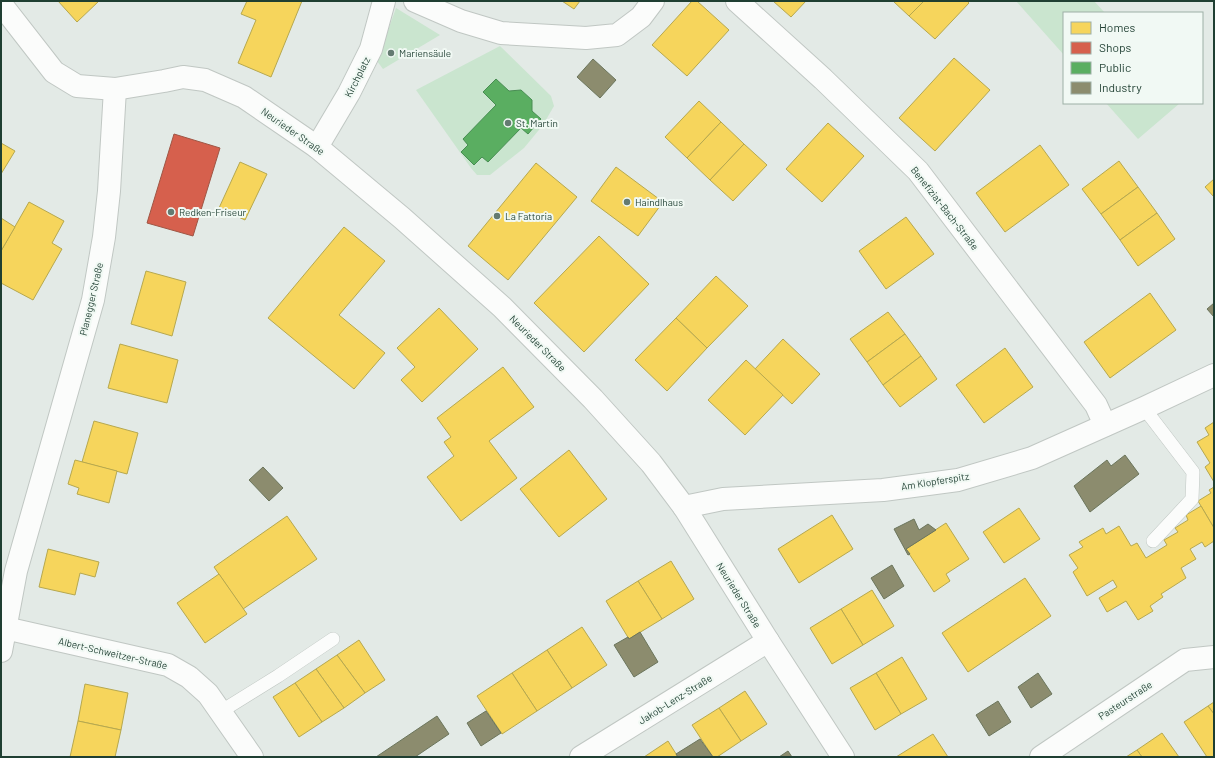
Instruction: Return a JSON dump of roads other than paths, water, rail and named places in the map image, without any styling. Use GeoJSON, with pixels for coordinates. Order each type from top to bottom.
{"type":"FeatureCollection","features":[{"type":"Feature","properties":{"kind":"street","name":"Kirchplatz"},"geometry":{"type":"LineString","coordinates":[[317,147],[349,93],[371,49],[384,1]]}},
{"type":"Feature","properties":{"kind":"street"},"geometry":{"type":"LineString","coordinates":[[415,1],[460,21],[501,33],[586,38],[617,35],[641,17],[653,1]]}},
{"type":"Feature","properties":{"kind":"street","name":"Benefiziat-Bach-Straße"},"geometry":{"type":"LineString","coordinates":[[737,1],[823,79],[918,171],[1096,405],[1105,425]]}},
{"type":"Feature","properties":{"kind":"street"},"geometry":{"type":"LineString","coordinates":[[1,4],[54,72],[77,86],[115,89]]}},
{"type":"Feature","properties":{"kind":"street","name":"Neurieder Straße"},"geometry":{"type":"LineString","coordinates":[[115,89],[183,77],[205,80],[244,97],[317,147],[402,218],[502,307],[593,399],[651,463],[684,507],[768,641],[844,757]]}},
{"type":"Feature","properties":{"kind":"street","name":"Planegger Straße"},"geometry":{"type":"LineString","coordinates":[[1,651],[18,564],[92,300],[104,237],[115,89]]}},
{"type":"Feature","properties":{"kind":"street","name":"Am Klopferspitz"},"geometry":{"type":"LineString","coordinates":[[684,507],[723,499],[883,490],[958,480],[1032,458],[1214,375]]}},
{"type":"Feature","properties":{"kind":"street","name":"Albert-Schweitzer-Straße"},"geometry":{"type":"LineString","coordinates":[[5,628],[168,665],[190,677],[208,694],[252,757]]}},
{"type":"Feature","properties":{"kind":"street","name":"Jakob-Lenz-Straße"},"geometry":{"type":"LineString","coordinates":[[581,757],[768,641]]}},
{"type":"Feature","properties":{"kind":"street","name":"Pasteurstraße"},"geometry":{"type":"LineString","coordinates":[[1041,757],[1185,660],[1214,657]]}},
{"type":"Feature","properties":{"kind":"lane"},"geometry":{"type":"LineString","coordinates":[[1144,408],[1193,472],[1192,499],[1153,541]]}},
{"type":"Feature","properties":{"kind":"lane"},"geometry":{"type":"LineString","coordinates":[[220,712],[278,676],[333,639]]}},
{"type":"Feature","properties":{"kind":"place","name":"Mariensäule"},"geometry":{"type":"Point","coordinates":[391,53]}},
{"type":"Feature","properties":{"kind":"place","name":"St. Martin"},"geometry":{"type":"Point","coordinates":[508,123]}},
{"type":"Feature","properties":{"kind":"place","name":"Haindlhaus"},"geometry":{"type":"Point","coordinates":[627,202]}},
{"type":"Feature","properties":{"kind":"place","name":"Redken-Friseur"},"geometry":{"type":"Point","coordinates":[171,212]}},
{"type":"Feature","properties":{"kind":"place","name":"La Fattoria"},"geometry":{"type":"Point","coordinates":[497,216]}}]}
